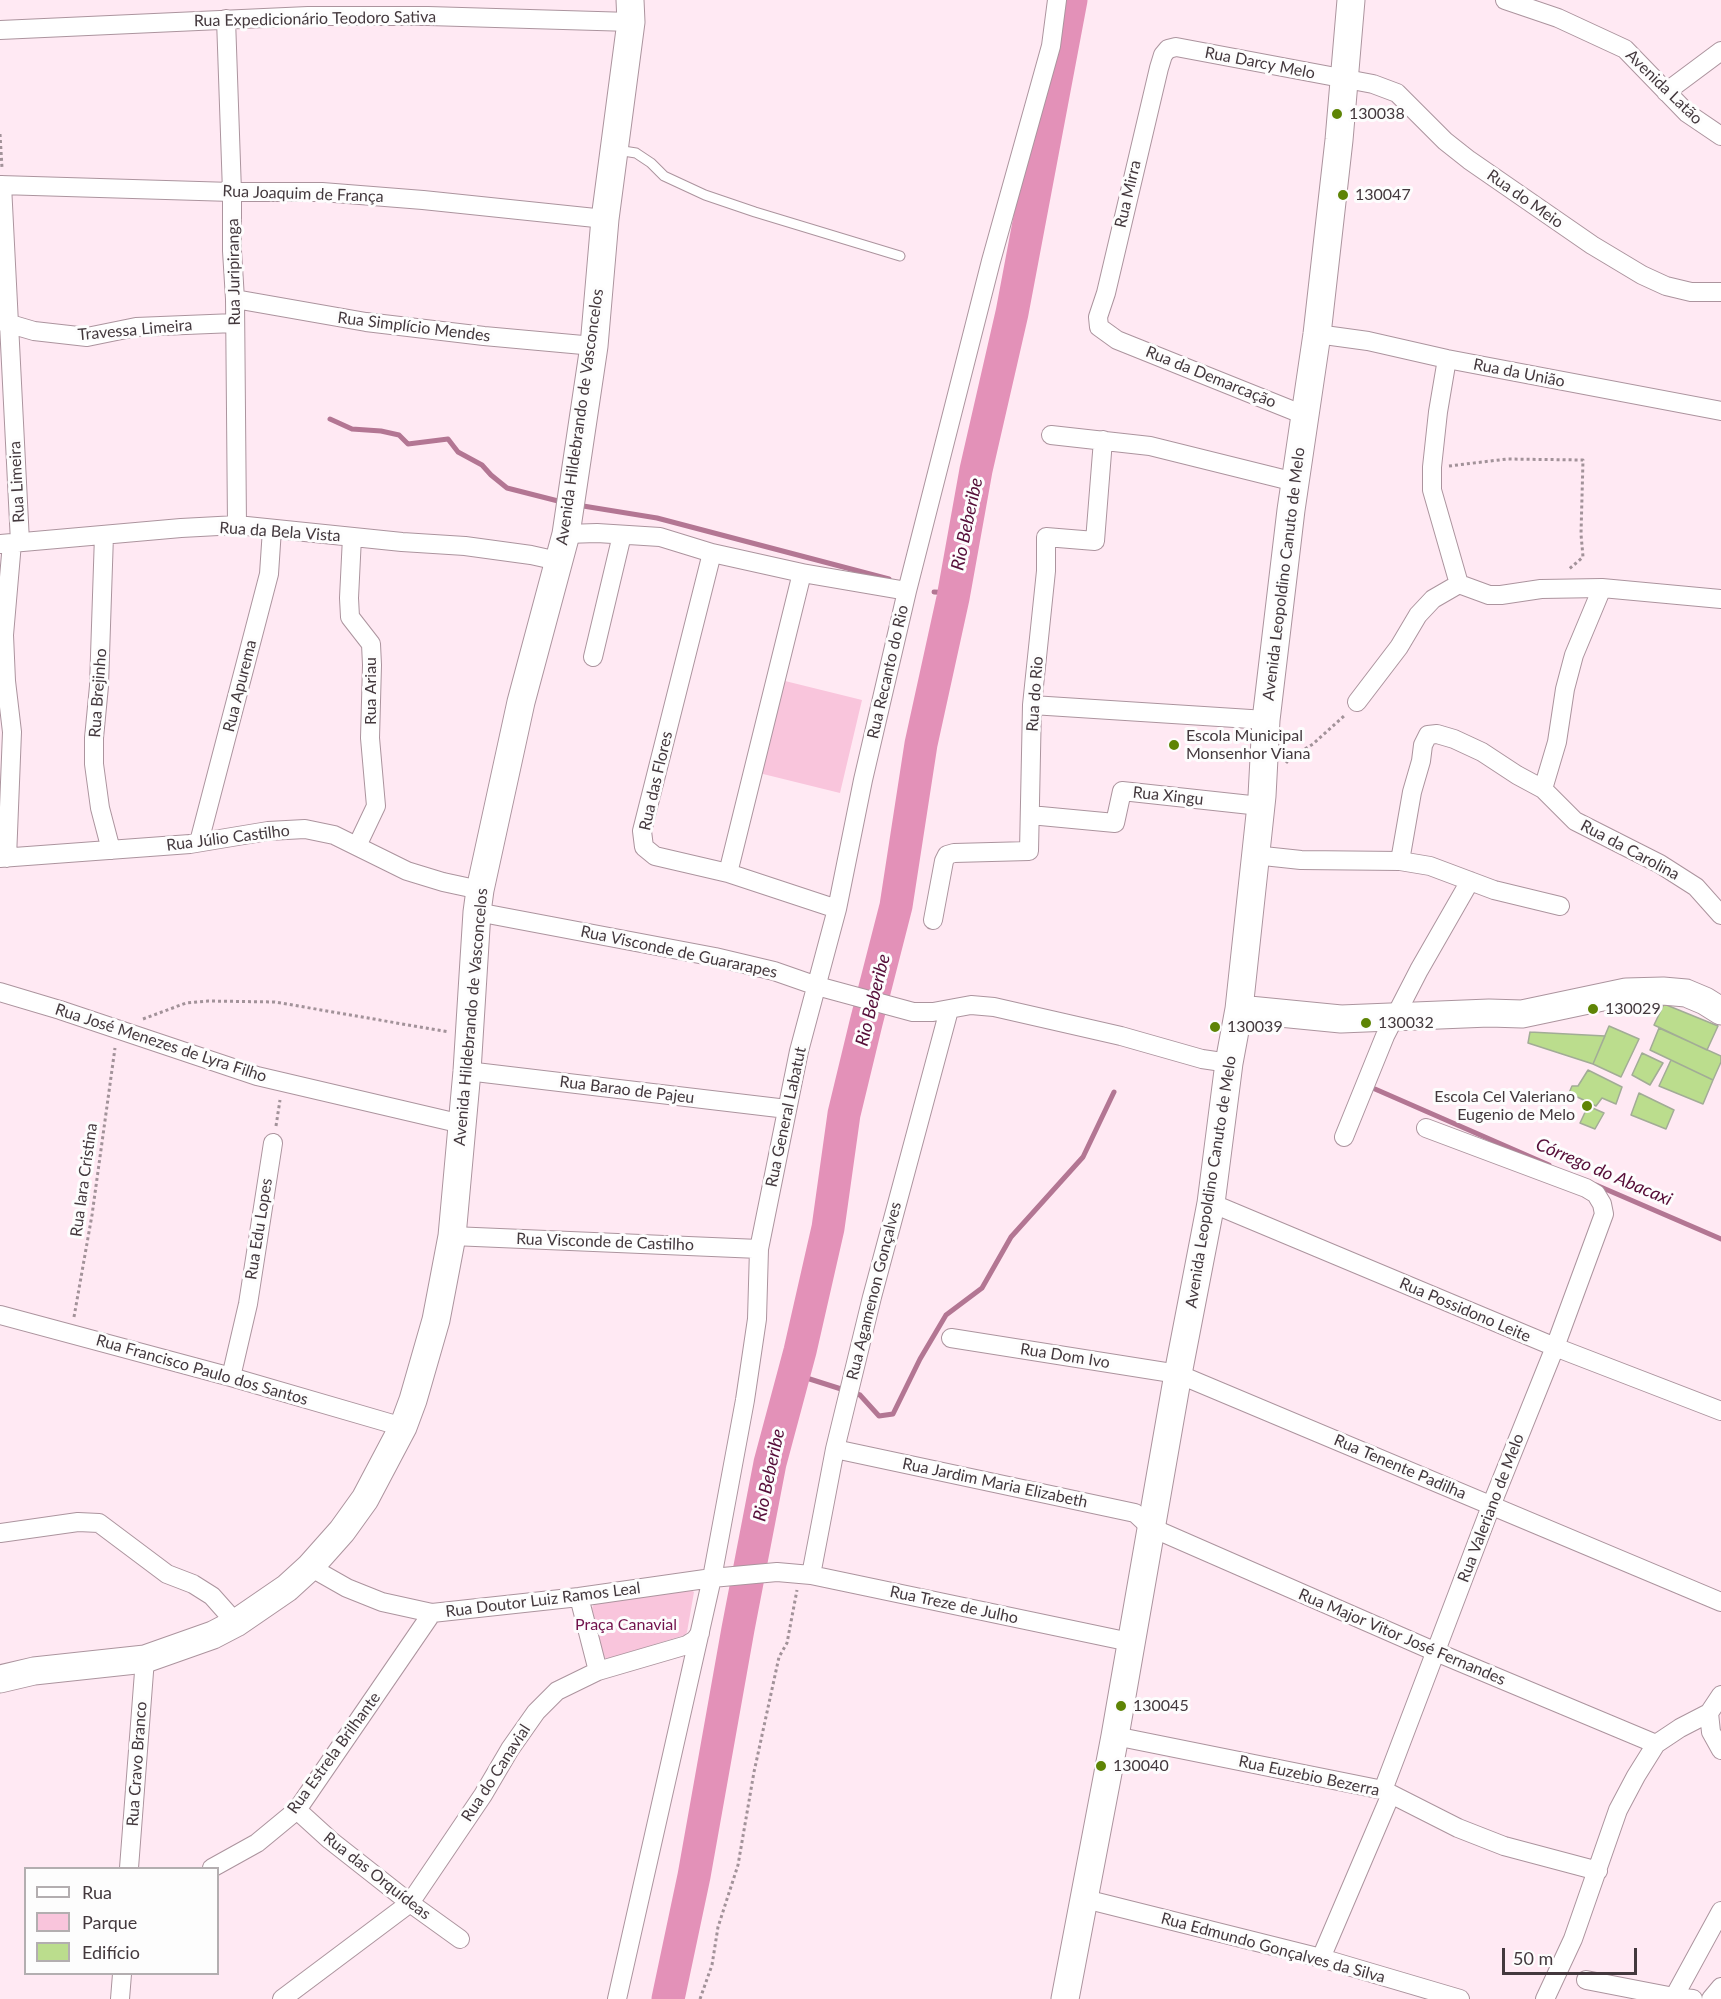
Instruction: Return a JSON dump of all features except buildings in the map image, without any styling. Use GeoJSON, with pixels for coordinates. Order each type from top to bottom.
{"type":"FeatureCollection","features":[{"type":"Feature","properties":{"kind":"street"},"geometry":{"type":"LineString","coordinates":[[907,591],[991,261],[1051,46],[1058,0]]}},
{"type":"Feature","properties":{"kind":"street","name":"Avenida Leopoldino Canuto de Melo"},"geometry":{"type":"LineString","coordinates":[[1065,1999],[1211,1203],[1229,1063],[1239,1009],[1260,806],[1266,720],[1295,482],[1317,334],[1345,80],[1351,0]]}},
{"type":"Feature","properties":{"kind":"street","name":"Avenida Latão"},"geometry":{"type":"LineString","coordinates":[[1505,0],[1558,18],[1625,49],[1687,113],[1721,136]]}},
{"type":"Feature","properties":{"kind":"street","name":"Rua Expedicionário Teodoro Sativa"},"geometry":{"type":"LineString","coordinates":[[0,30],[226,19],[630,11]]}},
{"type":"Feature","properties":{"kind":"street","name":"Avenida Hildebrando de Vasconcelos"},"geometry":{"type":"LineString","coordinates":[[0,1679],[34,1671],[145,1659],[213,1635],[236,1623],[287,1588],[310,1567],[342,1531],[365,1499],[403,1427],[436,1320],[452,1236],[467,1071],[478,901],[521,702],[568,514],[594,346],[630,11]]}},
{"type":"Feature","properties":{"kind":"street","name":"Rua Juripiranga"},"geometry":{"type":"LineString","coordinates":[[226,19],[235,299],[237,525]]}},
{"type":"Feature","properties":{"kind":"street","name":"Rua Darcy Melo"},"geometry":{"type":"LineString","coordinates":[[1176,47],[1345,80]]}},
{"type":"Feature","properties":{"kind":"street","name":"Rua Mirra"},"geometry":{"type":"LineString","coordinates":[[1117,339],[1099,327],[1098,317],[1106,293],[1159,68],[1163,56],[1168,50],[1176,47]]}},
{"type":"Feature","properties":{"kind":"street"},"geometry":{"type":"LineString","coordinates":[[1666,92],[1721,51]]}},
{"type":"Feature","properties":{"kind":"street","name":"Rua do Meio"},"geometry":{"type":"LineString","coordinates":[[1345,80],[1372,84],[1397,93],[1445,141],[1469,160],[1592,245],[1642,275],[1666,286],[1691,292],[1721,292]]}},
{"type":"Feature","properties":{"kind":"street","name":"Rua Joaquim de França"},"geometry":{"type":"LineString","coordinates":[[1,185],[232,192],[322,192],[606,219]]}},
{"type":"Feature","properties":{"kind":"street","name":"Rua Limeira"},"geometry":{"type":"LineString","coordinates":[[1,185],[11,543],[4,635],[12,732],[3,858]]}},
{"type":"Feature","properties":{"kind":"street","name":"Rua Simplício Mendes"},"geometry":{"type":"LineString","coordinates":[[235,299],[366,322],[594,346]]}},
{"type":"Feature","properties":{"kind":"street","name":"Travessa Limeira"},"geometry":{"type":"LineString","coordinates":[[5,323],[34,331],[87,337],[136,327],[235,323]]}},
{"type":"Feature","properties":{"kind":"street","name":"Rua da União"},"geometry":{"type":"LineString","coordinates":[[1317,334],[1368,341],[1447,359],[1721,411]]}},
{"type":"Feature","properties":{"kind":"street","name":"Rua da Demarcação"},"geometry":{"type":"LineString","coordinates":[[1117,339],[1304,416]]}},
{"type":"Feature","properties":{"kind":"street"},"geometry":{"type":"LineString","coordinates":[[1447,359],[1438,412],[1432,490],[1459,584]]}},
{"type":"Feature","properties":{"kind":"street"},"geometry":{"type":"LineString","coordinates":[[1051,435],[1150,446],[1295,482]]}},
{"type":"Feature","properties":{"kind":"street","name":"Rua do Rio"},"geometry":{"type":"LineString","coordinates":[[933,920],[947,855],[1029,851],[1032,705],[1047,571],[1046,537],[1095,541],[1103,440]]}},
{"type":"Feature","properties":{"kind":"street","name":"Rua Recanto do Rio"},"geometry":{"type":"LineString","coordinates":[[568,514],[622,535],[660,537],[712,553],[802,573],[907,591],[863,780],[837,909],[817,986]]}},
{"type":"Feature","properties":{"kind":"street","name":"Rua da Bela Vista"},"geometry":{"type":"LineString","coordinates":[[11,543],[237,525],[465,546],[558,561]]}},
{"type":"Feature","properties":{"kind":"street","name":"Rua Apurema"},"geometry":{"type":"LineString","coordinates":[[199,842],[269,574],[272,529]]}},
{"type":"Feature","properties":{"kind":"street","name":"Rua Brejinho"},"geometry":{"type":"LineString","coordinates":[[104,535],[94,764],[100,808],[111,850]]}},
{"type":"Feature","properties":{"kind":"street"},"geometry":{"type":"LineString","coordinates":[[594,657],[622,535]]}},
{"type":"Feature","properties":{"kind":"street","name":"Rua Ariau"},"geometry":{"type":"LineString","coordinates":[[352,537],[350,616],[371,644],[370,738],[376,806],[357,846]]}},
{"type":"Feature","properties":{"kind":"street","name":"Rua das Flores"},"geometry":{"type":"LineString","coordinates":[[712,553],[642,831],[644,847],[655,856],[728,873],[837,909]]}},
{"type":"Feature","properties":{"kind":"street"},"geometry":{"type":"LineString","coordinates":[[728,873],[802,573]]}},
{"type":"Feature","properties":{"kind":"street"},"geometry":{"type":"LineString","coordinates":[[1459,584],[1489,595],[1546,589],[1602,588],[1721,599]]}},
{"type":"Feature","properties":{"kind":"street"},"geometry":{"type":"LineString","coordinates":[[1357,702],[1399,647],[1418,615],[1433,599],[1459,584]]}},
{"type":"Feature","properties":{"kind":"street"},"geometry":{"type":"LineString","coordinates":[[1543,789],[1557,742],[1565,689],[1574,655],[1602,588]]}},
{"type":"Feature","properties":{"kind":"street"},"geometry":{"type":"LineString","coordinates":[[1032,705],[1266,720]]}},
{"type":"Feature","properties":{"kind":"street","name":"Rua da Carolina"},"geometry":{"type":"LineString","coordinates":[[1400,861],[1423,745],[1428,735],[1437,734],[1482,752],[1543,789],[1575,821],[1660,864],[1696,887],[1721,915]]}},
{"type":"Feature","properties":{"kind":"street","name":"Rua Xingu"},"geometry":{"type":"LineString","coordinates":[[1030,815],[1115,822],[1122,791],[1260,806]]}},
{"type":"Feature","properties":{"kind":"street","name":"Rua Júlio Castilho"},"geometry":{"type":"LineString","coordinates":[[3,858],[199,842],[268,831],[305,829],[334,835],[407,871],[442,882],[478,901]]}},
{"type":"Feature","properties":{"kind":"street"},"geometry":{"type":"LineString","coordinates":[[1254,855],[1301,860],[1400,861],[1430,866],[1503,892],[1560,906]]}},
{"type":"Feature","properties":{"kind":"street"},"geometry":{"type":"LineString","coordinates":[[1344,1137],[1380,1048],[1419,970],[1470,881]]}},
{"type":"Feature","properties":{"kind":"street","name":"Rua Visconde de Guararapes"},"geometry":{"type":"LineString","coordinates":[[478,901],[788,975],[817,986],[913,1012],[933,1012],[971,1005],[994,1007],[1121,1036],[1202,1059],[1229,1063]]}},
{"type":"Feature","properties":{"kind":"street","name":"Rua General Labatut"},"geometry":{"type":"LineString","coordinates":[[712,1578],[745,1400],[757,1319],[759,1249],[799,1051],[817,986]]}},
{"type":"Feature","properties":{"kind":"street"},"geometry":{"type":"LineString","coordinates":[[1239,1009],[1341,1019],[1522,1014],[1626,992],[1663,991],[1686,993],[1706,1001],[1721,1011]]}},
{"type":"Feature","properties":{"kind":"street","name":"Rua José Menezes de Lyra Filho"},"geometry":{"type":"LineString","coordinates":[[0,992],[257,1076],[462,1124]]}},
{"type":"Feature","properties":{"kind":"street","name":"Rua Agamenon Gonçalves"},"geometry":{"type":"LineString","coordinates":[[806,1574],[872,1297],[949,1010]]}},
{"type":"Feature","properties":{"kind":"street","name":"Rua Barao de Pajeu"},"geometry":{"type":"LineString","coordinates":[[467,1071],[787,1109]]}},
{"type":"Feature","properties":{"kind":"street","name":"Rua Valeriano de Melo"},"geometry":{"type":"LineString","coordinates":[[1321,1958],[1387,1792],[1436,1652],[1604,1215],[1602,1204],[1596,1194],[1586,1188],[1426,1128]]}},
{"type":"Feature","properties":{"kind":"street","name":"Rua Edu Lopes"},"geometry":{"type":"LineString","coordinates":[[231,1377],[248,1304],[273,1143]]}},
{"type":"Feature","properties":{"kind":"street","name":"Rua Possidono Leite"},"geometry":{"type":"LineString","coordinates":[[1211,1203],[1555,1347],[1721,1411]]}},
{"type":"Feature","properties":{"kind":"street","name":"Rua Visconde de Castilho"},"geometry":{"type":"LineString","coordinates":[[452,1236],[759,1249]]}},
{"type":"Feature","properties":{"kind":"street","name":"Rua Francisco Paulo dos Santos"},"geometry":{"type":"LineString","coordinates":[[0,1315],[231,1377],[403,1427]]}},
{"type":"Feature","properties":{"kind":"street","name":"Rua Dom Ivo"},"geometry":{"type":"LineString","coordinates":[[951,1338],[1178,1374]]}},
{"type":"Feature","properties":{"kind":"street","name":"Rua Tenente Padilha"},"geometry":{"type":"LineString","coordinates":[[1178,1374],[1721,1602]]}},
{"type":"Feature","properties":{"kind":"street","name":"Rua Jardim Maria Elizabeth"},"geometry":{"type":"LineString","coordinates":[[835,1449],[1135,1513],[1150,1527]]}},
{"type":"Feature","properties":{"kind":"street"},"geometry":{"type":"LineString","coordinates":[[0,1533],[78,1522],[99,1523],[167,1574],[193,1584],[212,1596],[236,1623]]}},
{"type":"Feature","properties":{"kind":"street","name":"Rua Major Vitor José Fernandes"},"geometry":{"type":"LineString","coordinates":[[1150,1527],[1436,1652],[1656,1744]]}},
{"type":"Feature","properties":{"kind":"street","name":"Rua Doutor Luiz Ramos Leal"},"geometry":{"type":"LineString","coordinates":[[310,1567],[347,1588],[382,1602],[432,1613],[777,1572]]}},
{"type":"Feature","properties":{"kind":"street","name":"Rua Treze de Julho"},"geometry":{"type":"LineString","coordinates":[[777,1572],[806,1574],[1131,1642]]}},
{"type":"Feature","properties":{"kind":"street"},"geometry":{"type":"LineString","coordinates":[[617,1999],[712,1578]]}},
{"type":"Feature","properties":{"kind":"street"},"geometry":{"type":"LineString","coordinates":[[579,1597],[598,1671]]}},
{"type":"Feature","properties":{"kind":"street","name":"Rua Estrela Brilhante"},"geometry":{"type":"LineString","coordinates":[[215,1867],[257,1843],[297,1810],[432,1613]]}},
{"type":"Feature","properties":{"kind":"street","name":"Rua do Canavial"},"geometry":{"type":"LineString","coordinates":[[282,1999],[410,1903],[483,1795],[510,1749],[536,1712],[557,1691],[598,1671],[687,1645],[700,1633]]}},
{"type":"Feature","properties":{"kind":"street","name":"Rua Cravo Branco"},"geometry":{"type":"LineString","coordinates":[[129,1867],[145,1659]]}},
{"type":"Feature","properties":{"kind":"street"},"geometry":{"type":"LineString","coordinates":[[1545,1999],[1573,1939],[1618,1810],[1636,1776],[1656,1744],[1709,1713],[1721,1695]]}},
{"type":"Feature","properties":{"kind":"street"},"geometry":{"type":"LineString","coordinates":[[1709,1713],[1711,1732],[1721,1750]]}},
{"type":"Feature","properties":{"kind":"street","name":"Rua Euzebio Bezerra"},"geometry":{"type":"LineString","coordinates":[[1115,1736],[1387,1792],[1458,1828],[1504,1846],[1598,1871]]}},
{"type":"Feature","properties":{"kind":"street","name":"Rua das Orquídeas"},"geometry":{"type":"LineString","coordinates":[[297,1810],[330,1840],[460,1939]]}},
{"type":"Feature","properties":{"kind":"street","name":"Rua Edmundo Gonçalves da Silva"},"geometry":{"type":"LineString","coordinates":[[1084,1899],[1321,1958],[1460,1999]]}},
{"type":"Feature","properties":{"kind":"street"},"geometry":{"type":"LineString","coordinates":[[1674,1997],[1721,1911]]}},
{"type":"Feature","properties":{"kind":"street"},"geometry":{"type":"LineString","coordinates":[[120,1999],[122,1975]]}},
{"type":"Feature","properties":{"kind":"street"},"geometry":{"type":"LineString","coordinates":[[1586,1980],[1693,1999]]}},
{"type":"Feature","properties":{"kind":"street"},"geometry":{"type":"LineString","coordinates":[[1711,1999],[1721,1988]]}},
{"type":"Feature","properties":{"kind":"lane"},"geometry":{"type":"LineString","coordinates":[[614,150],[636,153],[664,176],[705,195],[900,256]]}},
{"type":"Feature","properties":{"kind":"path"},"geometry":{"type":"LineString","coordinates":[[0,134],[1,185]]}},
{"type":"Feature","properties":{"kind":"path"},"geometry":{"type":"LineString","coordinates":[[1432,467],[1507,459],[1583,460],[1581,534],[1583,557],[1546,589]]}},
{"type":"Feature","properties":{"kind":"path"},"geometry":{"type":"LineString","coordinates":[[1283,767],[1290,758],[1313,744],[1334,727],[1357,702]]}},
{"type":"Feature","properties":{"kind":"path"},"geometry":{"type":"LineString","coordinates":[[118,1030],[164,1010],[186,1003],[208,1001],[276,1002],[468,1035]]}},
{"type":"Feature","properties":{"kind":"path","name":"Rua Iara Cristina"},"geometry":{"type":"LineString","coordinates":[[71,1334],[92,1215],[118,1030]]}},
{"type":"Feature","properties":{"kind":"path"},"geometry":{"type":"LineString","coordinates":[[273,1143],[284,1081]]}},
{"type":"Feature","properties":{"kind":"path"},"geometry":{"type":"LineString","coordinates":[[700,1999],[711,1965],[718,1927],[738,1865],[754,1772],[779,1657],[787,1643],[806,1574]]}},
{"type":"Feature","properties":{"kind":"green space"},"geometry":{"type":"Polygon","coordinates":[[[781,680],[862,700],[840,793],[759,773],[781,680]]]}},
{"type":"Feature","properties":{"kind":"green space","name":"Praça Canavial"},"geometry":{"type":"Polygon","coordinates":[[[691,1590],[694,1592],[685,1635],[607,1659],[603,1657],[592,1608],[594,1604],[691,1590]]]}},
{"type":"Feature","properties":{"kind":"waterway","name":"Rio Beberibe"},"geometry":{"type":"LineString","coordinates":[[668,1999],[694,1876],[770,1463],[800,1351],[828,1228],[844,1114],[896,906],[921,744],[953,598],[976,470],[1012,313],[1071,0]]}},
{"type":"Feature","properties":{"kind":"waterway"},"geometry":{"type":"LineString","coordinates":[[330,419],[352,429],[399,435],[408,444],[448,439],[458,452],[482,465],[507,488],[562,502]]}},
{"type":"Feature","properties":{"kind":"waterway"},"geometry":{"type":"LineString","coordinates":[[577,505],[657,518],[889,579]]}},
{"type":"Feature","properties":{"kind":"waterway"},"geometry":{"type":"LineString","coordinates":[[934,592],[954,593]]}},
{"type":"Feature","properties":{"kind":"waterway","name":"Córrego do Abacaxi"},"geometry":{"type":"LineString","coordinates":[[1375,1089],[1549,1165]]}},
{"type":"Feature","properties":{"kind":"waterway","name":"Córrego do Abacaxi"},"geometry":{"type":"LineString","coordinates":[[794,1374],[860,1395],[879,1416],[893,1414],[920,1359],[946,1315],[982,1288],[1011,1237],[1083,1157],[1114,1092]]}},
{"type":"Feature","properties":{"kind":"waterway","name":"Córrego do Abacaxi"},"geometry":{"type":"LineString","coordinates":[[1596,1185],[1721,1239]]}},
{"type":"Feature","properties":{"kind":"place","name":"130038"},"geometry":{"type":"Point","coordinates":[1337,114]}},
{"type":"Feature","properties":{"kind":"place","name":"130047"},"geometry":{"type":"Point","coordinates":[1343,195]}},
{"type":"Feature","properties":{"kind":"place","name":"Escola Municipal Monsenhor Viana"},"geometry":{"type":"Point","coordinates":[1174,745]}},
{"type":"Feature","properties":{"kind":"place","name":"130029"},"geometry":{"type":"Point","coordinates":[1593,1009]}},
{"type":"Feature","properties":{"kind":"place","name":"130032"},"geometry":{"type":"Point","coordinates":[1366,1023]}},
{"type":"Feature","properties":{"kind":"place","name":"130039"},"geometry":{"type":"Point","coordinates":[1215,1027]}},
{"type":"Feature","properties":{"kind":"place","name":"Escola Cel Valeriano Eugenio de Melo"},"geometry":{"type":"Point","coordinates":[1587,1106]}},
{"type":"Feature","properties":{"kind":"place","name":"130045"},"geometry":{"type":"Point","coordinates":[1121,1706]}},
{"type":"Feature","properties":{"kind":"place","name":"130040"},"geometry":{"type":"Point","coordinates":[1101,1766]}}]}
